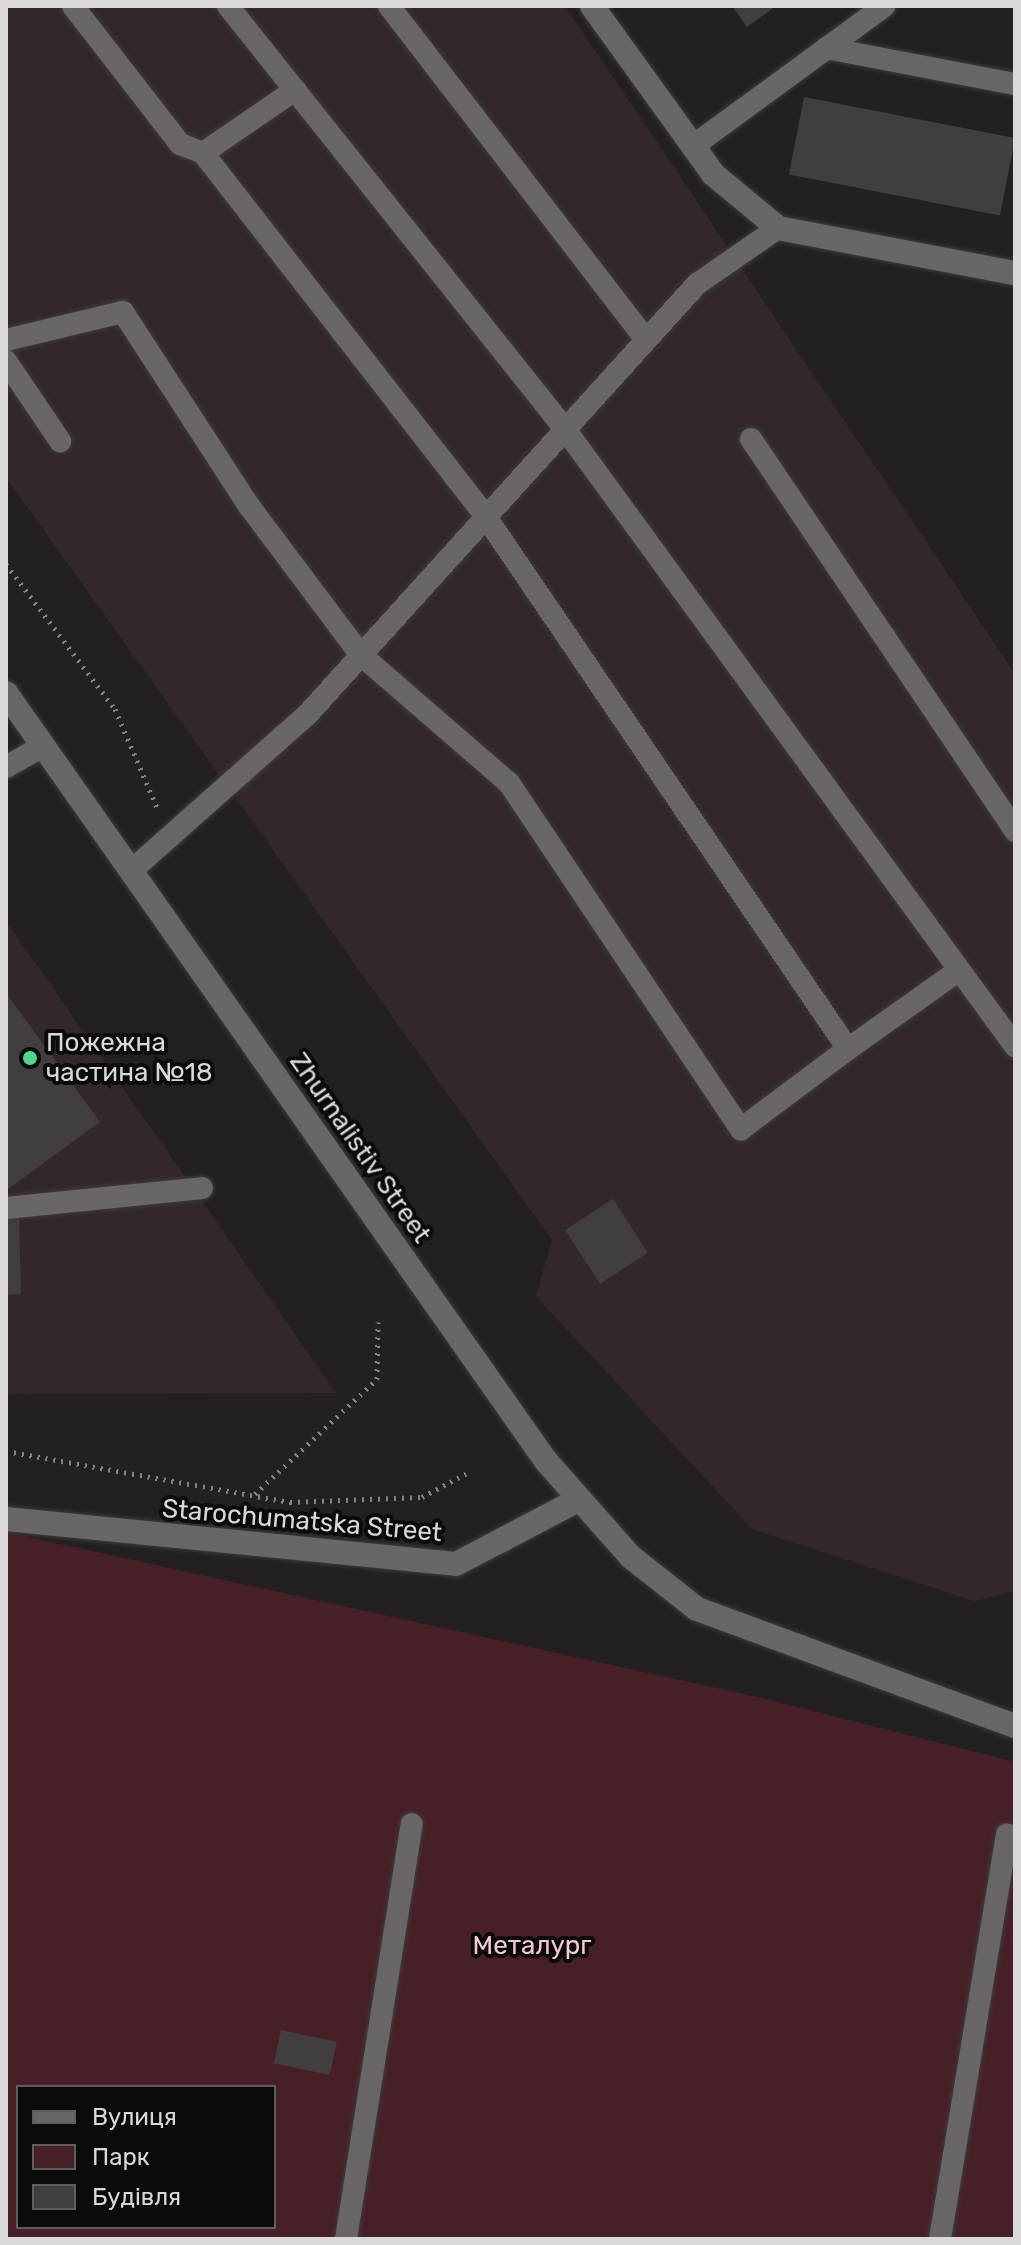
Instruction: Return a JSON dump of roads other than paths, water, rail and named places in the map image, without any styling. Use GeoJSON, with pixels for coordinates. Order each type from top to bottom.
{"type":"FeatureCollection","features":[{"type":"Feature","properties":{"kind":"street"},"geometry":{"type":"LineString","coordinates":[[592,6],[713,174],[778,228],[1015,273]]}},
{"type":"Feature","properties":{"kind":"street","name":"Zhurnalistiv Street"},"geometry":{"type":"LineString","coordinates":[[6,693],[578,1500],[631,1557],[697,1609],[1015,1726]]}},
{"type":"Feature","properties":{"kind":"street","name":"Starochumatska Street"},"geometry":{"type":"LineString","coordinates":[[6,1519],[456,1564],[578,1500]]}},
{"type":"Feature","properties":{"kind":"lane"},"geometry":{"type":"LineString","coordinates":[[73,6],[180,144],[203,153],[486,517],[848,1049]]}},
{"type":"Feature","properties":{"kind":"lane"},"geometry":{"type":"LineString","coordinates":[[228,6],[565,429],[1015,1046]]}},
{"type":"Feature","properties":{"kind":"lane"},"geometry":{"type":"LineString","coordinates":[[389,6],[646,340]]}},
{"type":"Feature","properties":{"kind":"lane"},"geometry":{"type":"LineString","coordinates":[[693,146],[884,6]]}},
{"type":"Feature","properties":{"kind":"lane"},"geometry":{"type":"LineString","coordinates":[[826,48],[1015,84]]}},
{"type":"Feature","properties":{"kind":"lane"},"geometry":{"type":"LineString","coordinates":[[203,153],[295,90]]}},
{"type":"Feature","properties":{"kind":"lane"},"geometry":{"type":"LineString","coordinates":[[131,871],[307,715],[697,284],[778,228]]}},
{"type":"Feature","properties":{"kind":"lane"},"geometry":{"type":"LineString","coordinates":[[6,340],[123,312],[249,506],[361,655],[509,783],[741,1129],[959,970]]}},
{"type":"Feature","properties":{"kind":"lane"},"geometry":{"type":"LineString","coordinates":[[6,361],[60,441]]}},
{"type":"Feature","properties":{"kind":"lane"},"geometry":{"type":"LineString","coordinates":[[751,439],[1015,831]]}},
{"type":"Feature","properties":{"kind":"lane"},"geometry":{"type":"LineString","coordinates":[[6,767],[43,746]]}},
{"type":"Feature","properties":{"kind":"lane"},"geometry":{"type":"LineString","coordinates":[[6,1208],[202,1188]]}},
{"type":"Feature","properties":{"kind":"lane"},"geometry":{"type":"LineString","coordinates":[[346,2239],[412,1824]]}},
{"type":"Feature","properties":{"kind":"lane"},"geometry":{"type":"LineString","coordinates":[[940,2239],[1007,1835]]}},
{"type":"Feature","properties":{"kind":"place","name":"Пожежна частина №18"},"geometry":{"type":"Point","coordinates":[30,1058]}},
{"type":"Feature","properties":{"kind":"park label","name":"Металург"},"geometry":{"type":"Point","coordinates":[532,1946]}}]}
